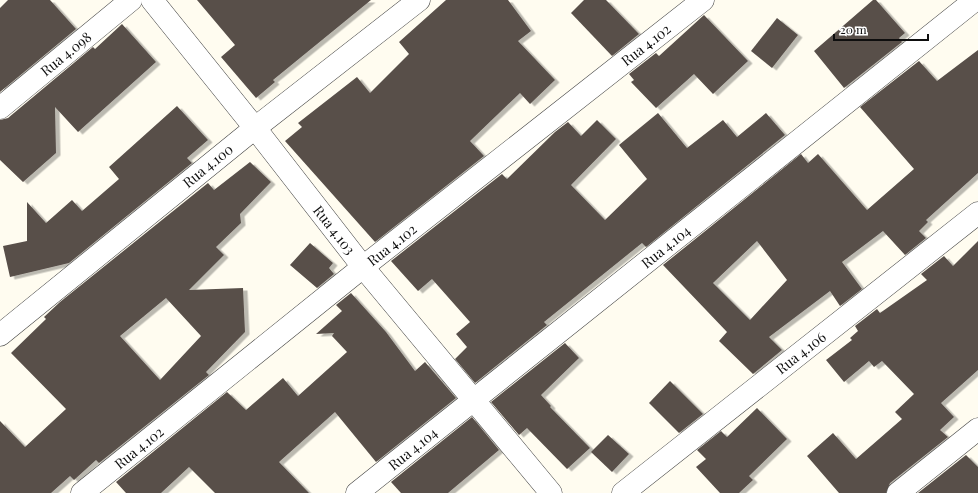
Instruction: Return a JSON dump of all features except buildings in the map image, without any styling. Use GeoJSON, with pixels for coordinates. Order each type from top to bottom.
{"type":"FeatureCollection","features":[{"type":"Feature","properties":{"kind":"street","name":"Rua 4.098"},"geometry":{"type":"LineString","coordinates":[[0,108],[132,0]]}},
{"type":"Feature","properties":{"kind":"street","name":"Rua 4.103"},"geometry":{"type":"LineString","coordinates":[[152,0],[255,128],[363,267],[551,493]]}},
{"type":"Feature","properties":{"kind":"street","name":"Rua 4.100"},"geometry":{"type":"LineString","coordinates":[[0,335],[255,128],[419,0]]}},
{"type":"Feature","properties":{"kind":"street","name":"Rua 4.102"},"geometry":{"type":"LineString","coordinates":[[82,493],[363,267],[703,0]]}},
{"type":"Feature","properties":{"kind":"street","name":"Rua 4.104"},"geometry":{"type":"LineString","coordinates":[[357,493],[975,0]]}},
{"type":"Feature","properties":{"kind":"street","name":"Rua 4.106"},"geometry":{"type":"LineString","coordinates":[[623,493],[978,213]]}},
{"type":"Feature","properties":{"kind":"street"},"geometry":{"type":"LineString","coordinates":[[898,493],[978,429]]}}]}
